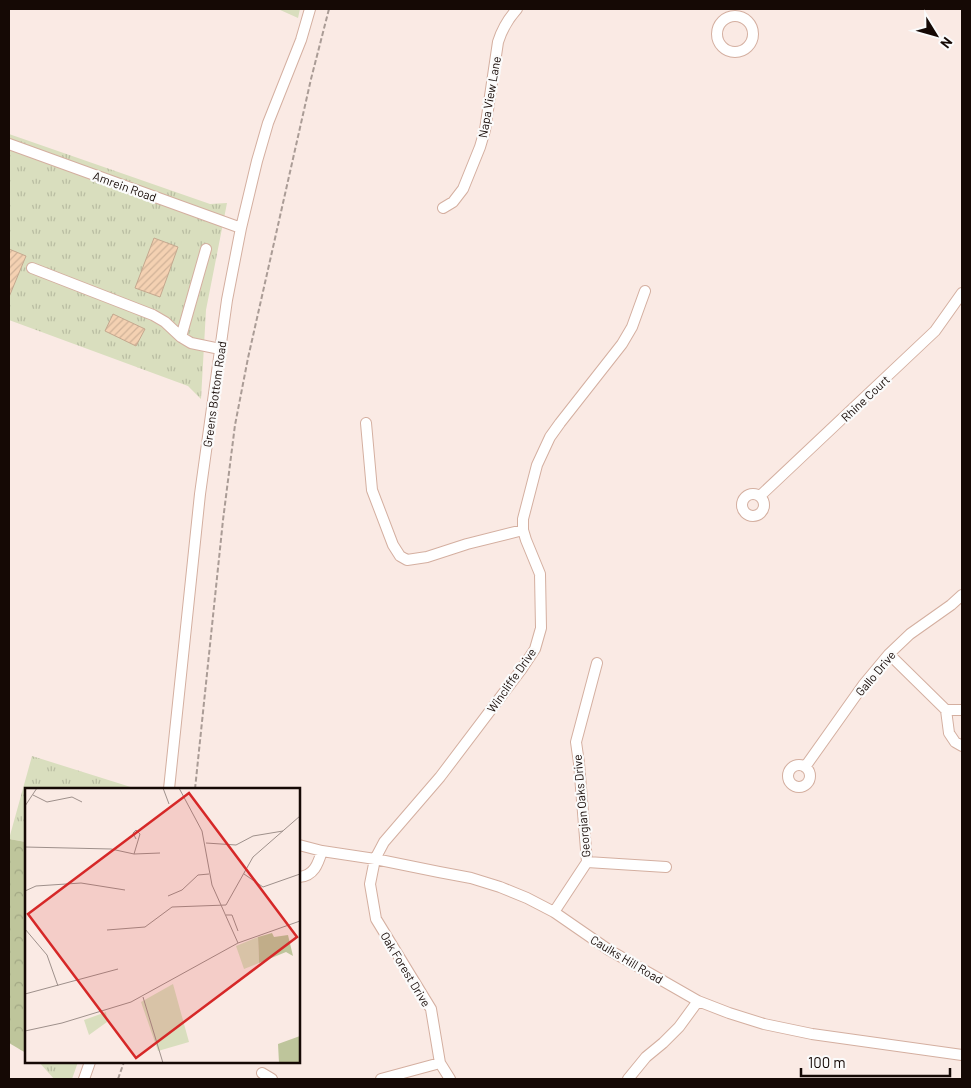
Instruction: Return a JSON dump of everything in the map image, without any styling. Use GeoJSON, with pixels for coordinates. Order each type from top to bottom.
{"type":"FeatureCollection","features":[{"type":"Feature","properties":{"kind":"street","name":"Greens Bottom Road"},"geometry":{"type":"LineString","coordinates":[[169,788],[200,494],[227,300],[241,228],[257,161],[268,123],[301,40],[310,9]]}},
{"type":"Feature","properties":{"kind":"street","name":"Napa View Lane"},"geometry":{"type":"LineString","coordinates":[[443,208],[453,202],[463,189],[480,147],[485,130],[498,42],[505,23],[516,9]]}},
{"type":"Feature","properties":{"kind":"street","name":"Amrein Road"},"geometry":{"type":"LineString","coordinates":[[9,144],[241,228]]}},
{"type":"Feature","properties":{"kind":"street"},"geometry":{"type":"LineString","coordinates":[[181,337],[206,249]]}},
{"type":"Feature","properties":{"kind":"street"},"geometry":{"type":"LineString","coordinates":[[32,268],[153,315],[191,343],[220,350]]}},
{"type":"Feature","properties":{"kind":"street","name":"Wincliffe Drive"},"geometry":{"type":"LineString","coordinates":[[375,859],[384,842],[440,777],[535,649],[541,628],[540,574],[523,530],[523,519],[537,465],[550,437],[622,344],[632,327],[646,291]]}},
{"type":"Feature","properties":{"kind":"street","name":"Rhine Court"},"geometry":{"type":"LineString","coordinates":[[760,496],[935,331],[962,293]]}},
{"type":"Feature","properties":{"kind":"street"},"geometry":{"type":"LineString","coordinates":[[366,423],[372,490],[392,545],[400,556],[407,560],[427,557],[467,544],[523,530]]}},
{"type":"Feature","properties":{"kind":"street","name":"Gallo Drive"},"geometry":{"type":"LineString","coordinates":[[805,767],[864,684],[889,654],[910,634],[962,595]]}},
{"type":"Feature","properties":{"kind":"street"},"geometry":{"type":"LineString","coordinates":[[889,654],[946,710],[949,732],[955,742],[962,746]]}},
{"type":"Feature","properties":{"kind":"street","name":"Georgian Oaks Drive"},"geometry":{"type":"LineString","coordinates":[[554,912],[587,862],[576,742],[598,663]]}},
{"type":"Feature","properties":{"kind":"street"},"geometry":{"type":"LineString","coordinates":[[946,710],[962,710]]}},
{"type":"Feature","properties":{"kind":"street","name":"Caulks Hill Road"},"geometry":{"type":"LineString","coordinates":[[300,845],[470,878],[527,898],[554,912],[609,950],[698,1001],[729,1013],[764,1024],[812,1034],[962,1055]]}},
{"type":"Feature","properties":{"kind":"street"},"geometry":{"type":"LineString","coordinates":[[300,877],[312,873],[318,864],[322,851]]}},
{"type":"Feature","properties":{"kind":"street","name":"Oak Forest Drive"},"geometry":{"type":"LineString","coordinates":[[375,859],[370,884],[376,919],[431,1009],[440,1063],[450,1079]]}},
{"type":"Feature","properties":{"kind":"street"},"geometry":{"type":"LineString","coordinates":[[587,862],[666,867]]}},
{"type":"Feature","properties":{"kind":"street"},"geometry":{"type":"LineString","coordinates":[[628,1079],[646,1057],[663,1044],[679,1027],[698,1001]]}},
{"type":"Feature","properties":{"kind":"street"},"geometry":{"type":"LineString","coordinates":[[84,1079],[90,1063]]}},
{"type":"Feature","properties":{"kind":"street"},"geometry":{"type":"LineString","coordinates":[[381,1079],[440,1063]]}},
{"type":"Feature","properties":{"kind":"street"},"geometry":{"type":"LineString","coordinates":[[262,1073],[272,1079]]}},
{"type":"Feature","properties":{"kind":"path"},"geometry":{"type":"LineString","coordinates":[[195,788],[223,520],[236,425],[248,358],[311,79],[329,9]]}},
{"type":"Feature","properties":{"kind":"path"},"geometry":{"type":"LineString","coordinates":[[118,1079],[124,1063]]}},
{"type":"Feature","properties":{"kind":"green space"},"geometry":{"type":"Polygon","coordinates":[[[278,9],[300,9],[298,18],[278,9]]]}},
{"type":"Feature","properties":{"kind":"green space"},"geometry":{"type":"Polygon","coordinates":[[[9,134],[210,204],[227,203],[206,310],[201,399],[188,386],[9,320],[9,134]]]}},
{"type":"Feature","properties":{"kind":"green space"},"geometry":{"type":"Polygon","coordinates":[[[32,756],[134,788],[25,788],[25,842],[9,839],[32,756]]]}},
{"type":"Feature","properties":{"kind":"green space"},"geometry":{"type":"Polygon","coordinates":[[[9,839],[25,842],[25,1052],[9,1043],[9,839]]]}},
{"type":"Feature","properties":{"kind":"green space"},"geometry":{"type":"Polygon","coordinates":[[[40,1063],[78,1063],[72,1079],[54,1079],[40,1063]]]}},
{"type":"Feature","properties":{"kind":"building"},"geometry":{"type":"Polygon","coordinates":[[[154,238],[178,247],[160,297],[135,288],[154,238]]]}},
{"type":"Feature","properties":{"kind":"building"},"geometry":{"type":"Polygon","coordinates":[[[9,249],[26,256],[9,297],[9,249]]]}},
{"type":"Feature","properties":{"kind":"building"},"geometry":{"type":"Polygon","coordinates":[[[113,314],[145,329],[136,346],[105,331],[113,314]]]}}]}
